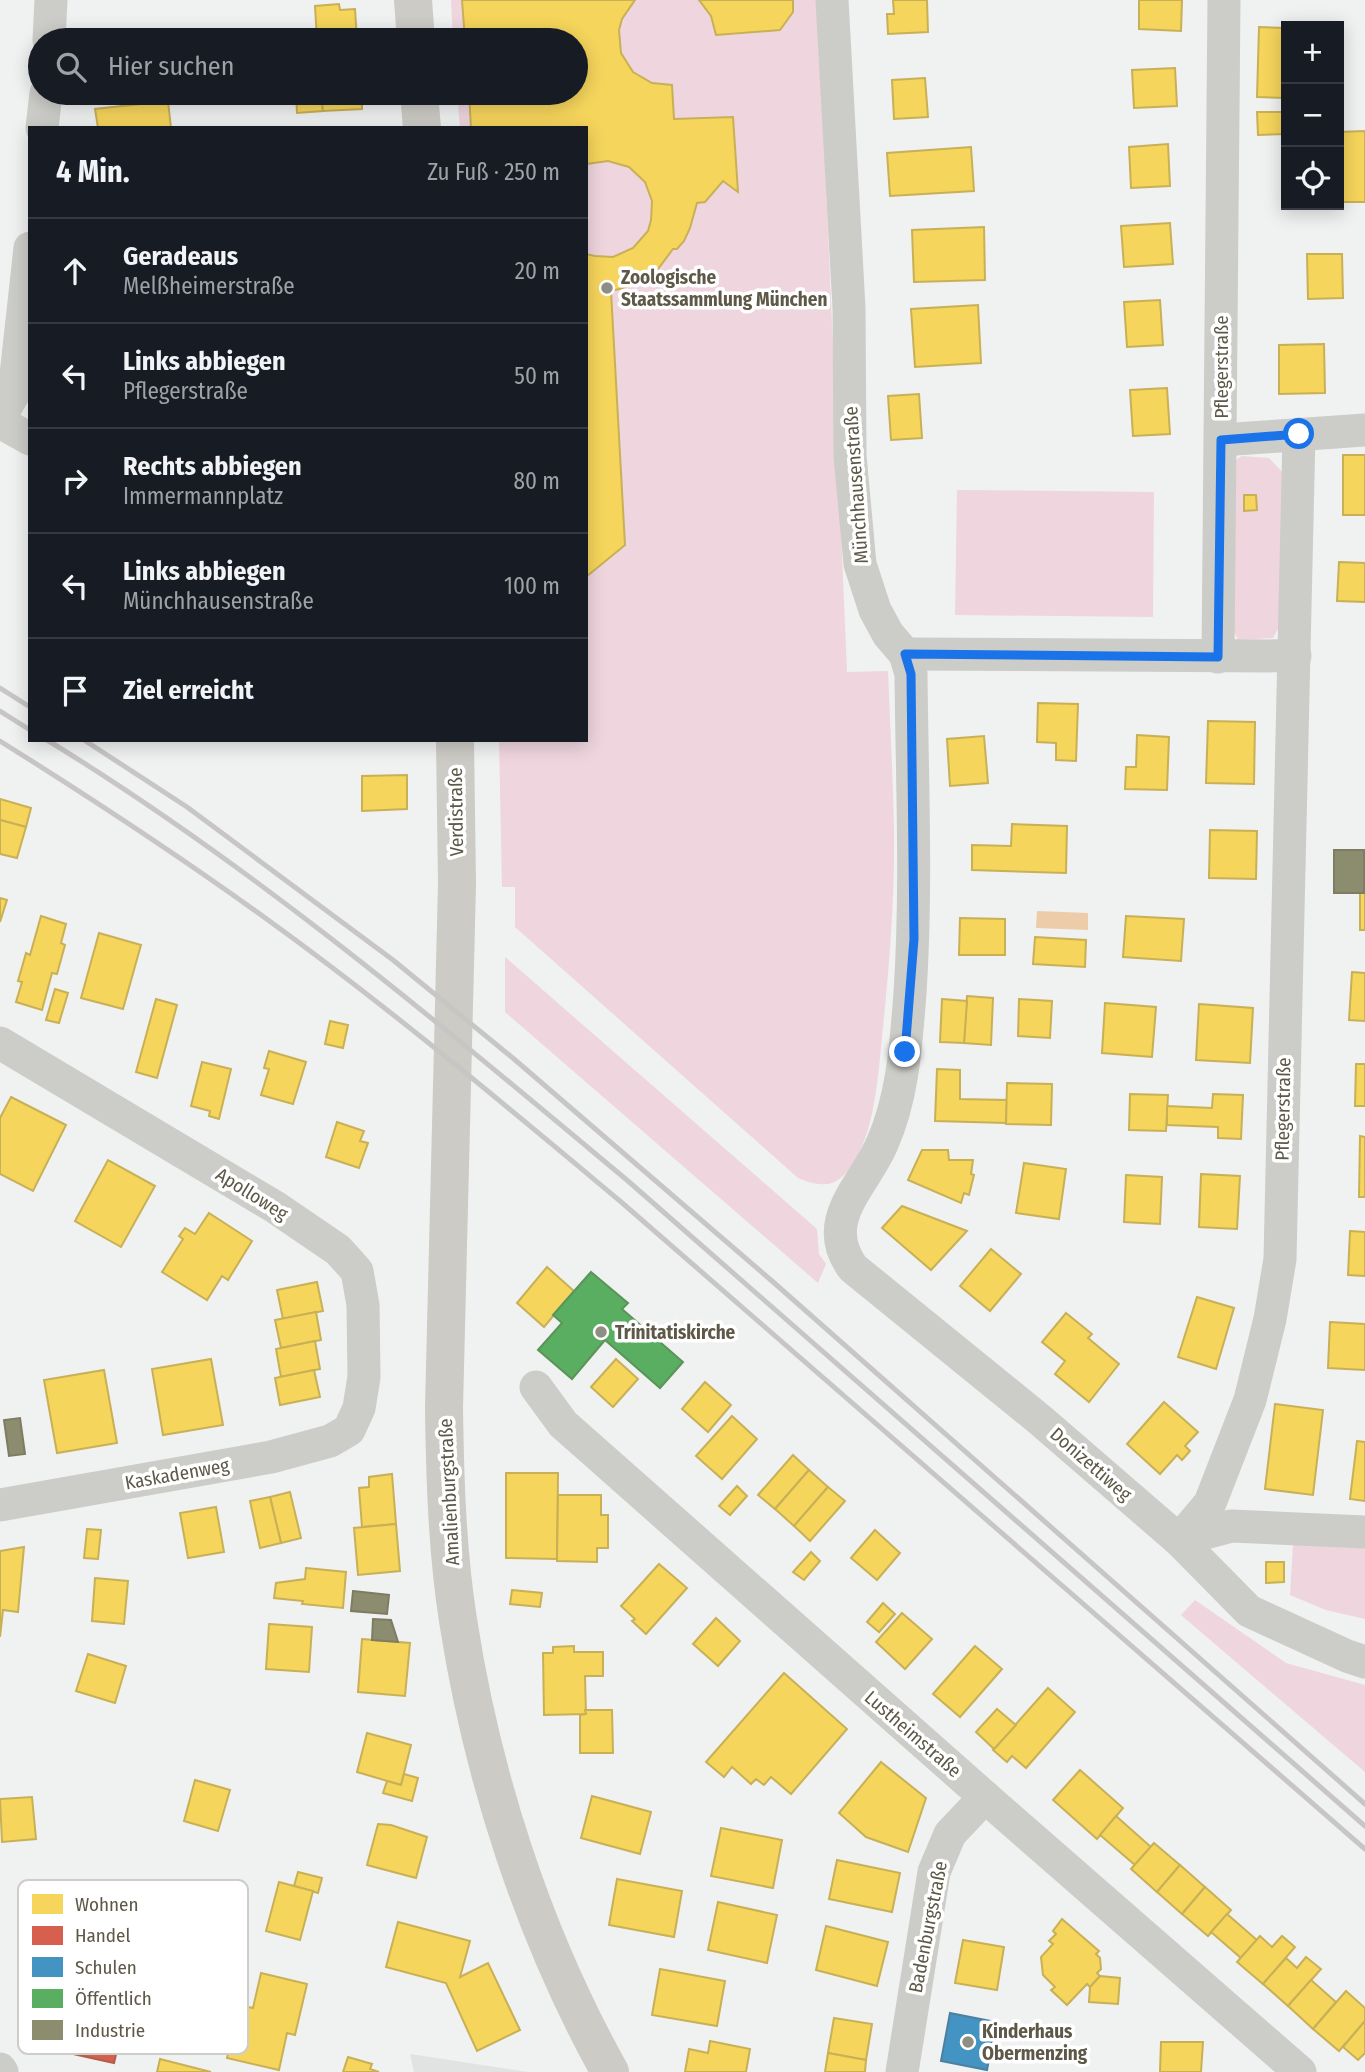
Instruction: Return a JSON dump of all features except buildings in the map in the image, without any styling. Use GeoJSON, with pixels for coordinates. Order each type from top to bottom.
{"type":"FeatureCollection","features":[{"type":"Feature","properties":{"kind":"main road"},"geometry":{"type":"LineString","coordinates":[[413,0],[414,28]]}},
{"type":"Feature","properties":{"kind":"main road"},"geometry":{"type":"LineString","coordinates":[[420,105],[422,126]]}},
{"type":"Feature","properties":{"kind":"main road","name":"Verdistraße"},"geometry":{"type":"LineString","coordinates":[[455,742],[457,884]]}},
{"type":"Feature","properties":{"kind":"main road","name":"Amalienburgstraße"},"geometry":{"type":"LineString","coordinates":[[457,884],[444,1408],[449,1531],[458,1618],[475,1712],[502,1814],[545,1935],[591,2038],[610,2072]]}},
{"type":"Feature","properties":{"kind":"street"},"geometry":{"type":"LineString","coordinates":[[50,28],[51,0]]}},
{"type":"Feature","properties":{"kind":"street","name":"Münchhausenstraße"},"geometry":{"type":"LineString","coordinates":[[832,0],[849,308],[850,456],[860,564],[875,610],[888,634],[905,654],[911,674],[914,939],[905,1052],[896,1104],[882,1146],[851,1197],[841,1221],[839,1237]]}},
{"type":"Feature","properties":{"kind":"street","name":"Pflegerstraße"},"geometry":{"type":"LineString","coordinates":[[1218,657],[1224,0]]}},
{"type":"Feature","properties":{"kind":"street"},"geometry":{"type":"LineString","coordinates":[[43,126],[45,105]]}},
{"type":"Feature","properties":{"kind":"street"},"geometry":{"type":"LineString","coordinates":[[28,266],[14,393],[0,420],[28,438]]}},
{"type":"Feature","properties":{"kind":"street"},"geometry":{"type":"LineString","coordinates":[[1221,440],[1365,430]]}},
{"type":"Feature","properties":{"kind":"street","name":"Pflegerstraße"},"geometry":{"type":"LineString","coordinates":[[1179,1540],[1210,1503],[1250,1400],[1270,1319],[1280,1259],[1299,434]]}},
{"type":"Feature","properties":{"kind":"street"},"geometry":{"type":"LineString","coordinates":[[905,654],[1295,656]]}},
{"type":"Feature","properties":{"kind":"street","name":"Apolloweg"},"geometry":{"type":"LineString","coordinates":[[0,1043],[275,1207],[338,1250],[357,1271],[363,1306],[364,1377],[359,1408],[349,1430]]}},
{"type":"Feature","properties":{"kind":"street","name":"Donizettiweg"},"geometry":{"type":"LineString","coordinates":[[839,1237],[843,1255],[853,1268],[1039,1419],[1179,1540],[1249,1611],[1365,1662]]}},
{"type":"Feature","properties":{"kind":"street","name":"Lustheimstraße"},"geometry":{"type":"LineString","coordinates":[[536,1387],[563,1424],[1300,2072]]}},
{"type":"Feature","properties":{"kind":"street","name":"Kaskadenweg"},"geometry":{"type":"LineString","coordinates":[[0,1505],[271,1457],[330,1441],[349,1430]]}},
{"type":"Feature","properties":{"kind":"street"},"geometry":{"type":"LineString","coordinates":[[1179,1540],[1231,1526],[1365,1532]]}},
{"type":"Feature","properties":{"kind":"street","name":"Badenburgstraße"},"geometry":{"type":"LineString","coordinates":[[902,2072],[934,1872],[950,1835],[985,1797]]}},
{"type":"Feature","properties":{"kind":"shaded area"},"geometry":{"type":"Polygon","coordinates":[[[451,0],[818,0],[847,672],[888,671],[894,830],[889,960],[873,1111],[868,1131],[853,1164],[842,1177],[831,1183],[815,1183],[798,1178],[515,927],[515,887],[502,887],[499,742],[588,742],[588,126],[460,126],[458,105],[588,105],[588,28],[452,28],[451,0]]]}},
{"type":"Feature","properties":{"kind":"shaded area"},"geometry":{"type":"Polygon","coordinates":[[[1242,456],[1269,458],[1284,474],[1279,627],[1273,638],[1238,640],[1231,625],[1232,462],[1242,456]]]}},
{"type":"Feature","properties":{"kind":"shaded area"},"geometry":{"type":"Polygon","coordinates":[[[957,490],[1154,492],[1153,617],[955,615],[957,490]]]}},
{"type":"Feature","properties":{"kind":"shaded area"},"geometry":{"type":"Polygon","coordinates":[[[1037,911],[1088,913],[1088,930],[1036,928],[1037,911]]]}},
{"type":"Feature","properties":{"kind":"shaded area"},"geometry":{"type":"Polygon","coordinates":[[[505,957],[817,1229],[819,1254],[826,1264],[818,1283],[505,1012],[505,957]]]}},
{"type":"Feature","properties":{"kind":"shaded area"},"geometry":{"type":"Polygon","coordinates":[[[1293,1544],[1365,1546],[1365,1619],[1326,1610],[1290,1595],[1293,1544]]]}},
{"type":"Feature","properties":{"kind":"shaded area"},"geometry":{"type":"Polygon","coordinates":[[[1195,1600],[1286,1663],[1365,1685],[1365,1772],[1181,1615],[1195,1600]]]}},
{"type":"Feature","properties":{"kind":"shaded area"},"geometry":{"type":"Polygon","coordinates":[[[410,2054],[528,2072],[414,2072],[410,2054]]]}},
{"type":"Feature","properties":{"kind":"railway"},"geometry":{"type":"LineString","coordinates":[[0,688],[28,706]]}},
{"type":"Feature","properties":{"kind":"railway"},"geometry":{"type":"LineString","coordinates":[[0,711],[28,729]]}},
{"type":"Feature","properties":{"kind":"railway"},"geometry":{"type":"LineString","coordinates":[[0,741],[136,828],[235,897],[313,953],[447,1058],[620,1201],[1365,1849]]}},
{"type":"Feature","properties":{"kind":"railway"},"geometry":{"type":"LineString","coordinates":[[50,742],[124,789],[273,894],[488,1065],[628,1181],[1365,1826]]}},
{"type":"Feature","properties":{"kind":"railway"},"geometry":{"type":"LineString","coordinates":[[87,742],[187,807],[393,960],[514,1059],[772,1281],[1365,1804]]}},
{"type":"Feature","properties":{"kind":"place","name":"Zoologische Staatssammlung München"},"geometry":{"type":"Point","coordinates":[607,288]}},
{"type":"Feature","properties":{"kind":"place","name":"Trinitatiskirche"},"geometry":{"type":"Point","coordinates":[601,1332]}},
{"type":"Feature","properties":{"kind":"place","name":"Kinderhaus Obermenzing"},"geometry":{"type":"Point","coordinates":[968,2042]}},
{"type":"Feature","properties":{"kind":"route"},"geometry":{"type":"LineString","coordinates":[[905,1052],[914,939],[911,674],[905,654],[1218,657],[1221,440],[1299,434]]}}]}
